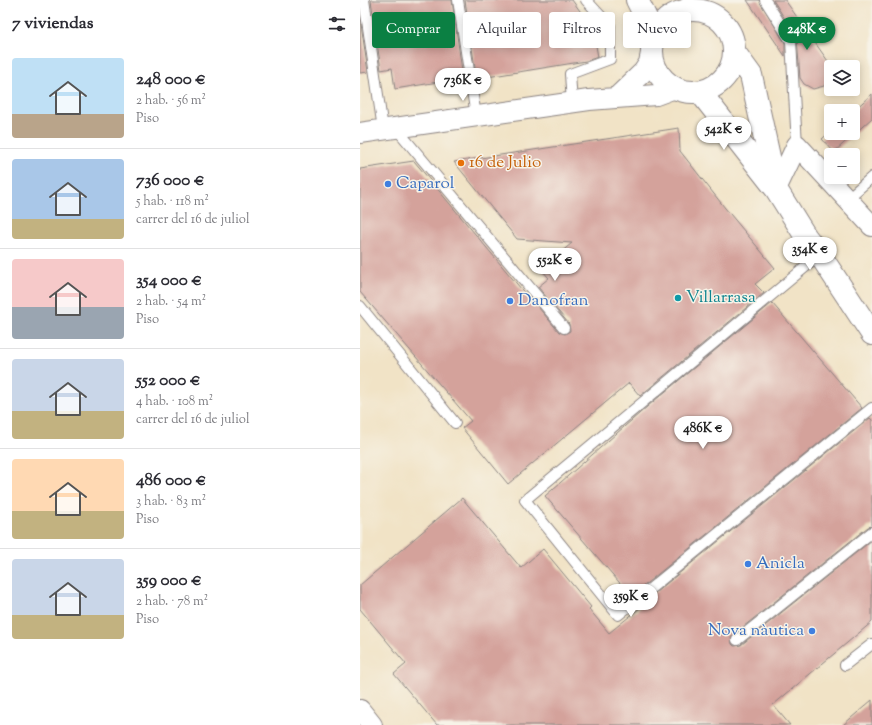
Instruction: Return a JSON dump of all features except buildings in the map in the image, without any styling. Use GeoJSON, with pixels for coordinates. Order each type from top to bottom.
{"type":"FeatureCollection","features":[{"type":"Feature","properties":{"kind":"street"},"geometry":{"type":"LineString","coordinates":[[637,0],[642,12]]}},
{"type":"Feature","properties":{"kind":"street"},"geometry":{"type":"LineString","coordinates":[[646,0],[680,9],[704,11],[717,16],[727,26],[733,39],[735,53],[732,67],[724,79],[713,88],[700,92],[687,92],[675,88],[665,81],[657,72],[653,60],[653,48]]}},
{"type":"Feature","properties":{"kind":"street"},"geometry":{"type":"LineString","coordinates":[[617,97],[643,72],[649,62],[652,48]]}},
{"type":"Feature","properties":{"kind":"street"},"geometry":{"type":"LineString","coordinates":[[735,53],[751,75],[776,189]]}},
{"type":"Feature","properties":{"kind":"street"},"geometry":{"type":"LineString","coordinates":[[360,133],[617,97],[639,97],[656,94],[675,88]]}},
{"type":"Feature","properties":{"kind":"street"},"geometry":{"type":"LineString","coordinates":[[700,92],[776,189],[806,237],[820,255],[872,334]]}},
{"type":"Feature","properties":{"kind":"street"},"geometry":{"type":"LineString","coordinates":[[776,189],[797,145],[872,226]]}},
{"type":"Feature","properties":{"kind":"street"},"geometry":{"type":"LineString","coordinates":[[360,710],[372,725]]}},
{"type":"Feature","properties":{"kind":"lane"},"geometry":{"type":"LineString","coordinates":[[364,0],[389,128],[564,328]]}},
{"type":"Feature","properties":{"kind":"lane"},"geometry":{"type":"LineString","coordinates":[[458,0],[476,116]]}},
{"type":"Feature","properties":{"kind":"lane"},"geometry":{"type":"LineString","coordinates":[[572,103],[570,74],[610,59],[610,26],[586,0]]}},
{"type":"Feature","properties":{"kind":"lane"},"geometry":{"type":"LineString","coordinates":[[765,0],[791,42],[797,145]]}},
{"type":"Feature","properties":{"kind":"lane"},"geometry":{"type":"LineString","coordinates":[[847,199],[872,177]]}},
{"type":"Feature","properties":{"kind":"lane"},"geometry":{"type":"LineString","coordinates":[[820,255],[525,500],[618,614],[872,408]]}},
{"type":"Feature","properties":{"kind":"lane"},"geometry":{"type":"LineString","coordinates":[[360,306],[455,423]]}},
{"type":"Feature","properties":{"kind":"lane"},"geometry":{"type":"LineString","coordinates":[[737,640],[872,532]]}},
{"type":"Feature","properties":{"kind":"lane"},"geometry":{"type":"LineString","coordinates":[[845,665],[872,644]]}},
{"type":"Feature","properties":{"kind":"place","name":"16 de Julio"},"geometry":{"type":"Point","coordinates":[461,163]}},
{"type":"Feature","properties":{"kind":"place","name":"Caparol"},"geometry":{"type":"Point","coordinates":[388,184]}},
{"type":"Feature","properties":{"kind":"place","name":"Villarrasa"},"geometry":{"type":"Point","coordinates":[678,298]}},
{"type":"Feature","properties":{"kind":"place","name":"Danofran"},"geometry":{"type":"Point","coordinates":[510,301]}},
{"type":"Feature","properties":{"kind":"place","name":"Anicla"},"geometry":{"type":"Point","coordinates":[748,564]}},
{"type":"Feature","properties":{"kind":"place","name":"Nova nàutica"},"geometry":{"type":"Point","coordinates":[812,631]}}]}
